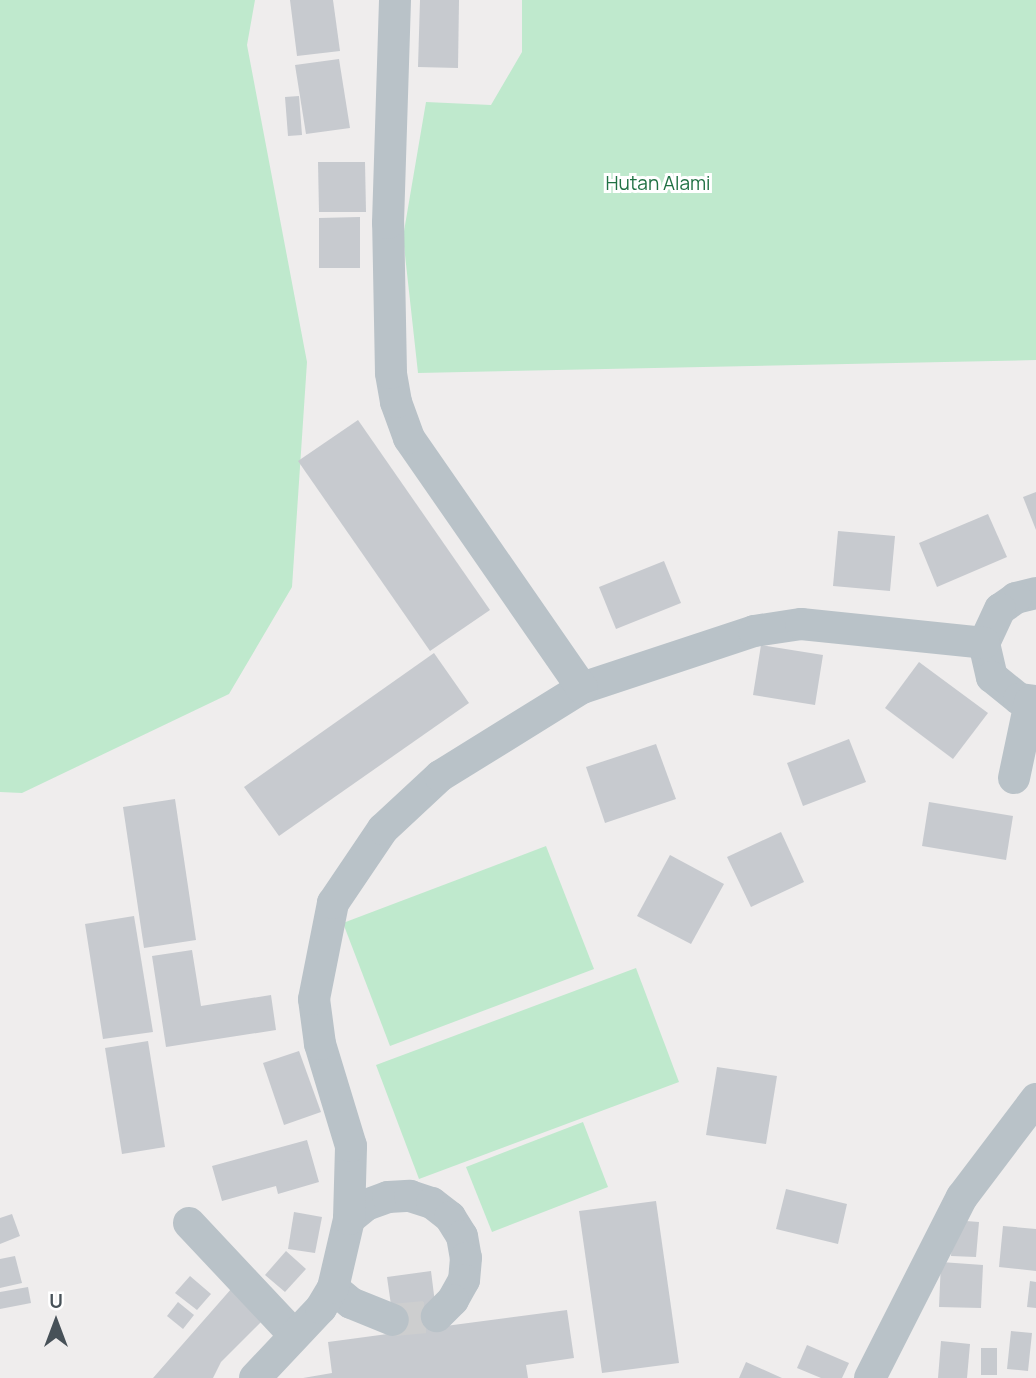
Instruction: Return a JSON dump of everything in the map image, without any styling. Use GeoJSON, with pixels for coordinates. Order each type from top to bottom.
{"type":"FeatureCollection","features":[{"type":"Feature","properties":{"kind":"street"},"geometry":{"type":"LineString","coordinates":[[396,0],[387,223],[391,373],[396,402],[409,438],[582,688]]}},
{"type":"Feature","properties":{"kind":"street"},"geometry":{"type":"LineString","coordinates":[[1014,778],[1033,701],[1004,690],[992,677],[984,643],[1000,609],[1036,593]]}},
{"type":"Feature","properties":{"kind":"street"},"geometry":{"type":"LineString","coordinates":[[255,1378],[321,1308],[333,1288],[349,1219],[351,1146],[320,1044],[314,999],[333,902],[383,829],[440,776],[582,688],[743,635],[801,624],[984,643]]}},
{"type":"Feature","properties":{"kind":"street"},"geometry":{"type":"LineString","coordinates":[[870,1378],[962,1197],[1036,1099]]}},
{"type":"Feature","properties":{"kind":"street"},"geometry":{"type":"LineString","coordinates":[[349,1219],[366,1205],[387,1197],[410,1196],[432,1203],[450,1217],[461,1236],[466,1258],[464,1280],[453,1300],[437,1316]]}},
{"type":"Feature","properties":{"kind":"street"},"geometry":{"type":"LineString","coordinates":[[189,1223],[294,1335]]}},
{"type":"Feature","properties":{"kind":"street"},"geometry":{"type":"LineString","coordinates":[[333,1288],[361,1308],[393,1320]]}},
{"type":"Feature","properties":{"kind":"green space"},"geometry":{"type":"Polygon","coordinates":[[[0,0],[255,0],[247,45],[307,362],[292,587],[229,694],[22,793],[0,792],[0,0]]]}},
{"type":"Feature","properties":{"kind":"green space","name":"Hutan Alami"},"geometry":{"type":"Polygon","coordinates":[[[522,0],[1036,0],[1036,360],[418,373],[403,237],[426,102],[491,105],[522,52],[522,0]]]}},
{"type":"Feature","properties":{"kind":"green space"},"geometry":{"type":"Polygon","coordinates":[[[546,846],[594,969],[390,1046],[343,923],[546,846]]]}},
{"type":"Feature","properties":{"kind":"green space"},"geometry":{"type":"Polygon","coordinates":[[[636,968],[679,1082],[419,1179],[376,1065],[636,968]]]}},
{"type":"Feature","properties":{"kind":"green space"},"geometry":{"type":"Polygon","coordinates":[[[583,1122],[608,1187],[492,1232],[466,1167],[583,1122]]]}},
{"type":"Feature","properties":{"kind":"building"},"geometry":{"type":"Polygon","coordinates":[[[290,0],[333,0],[340,51],[297,56],[290,0]]]}},
{"type":"Feature","properties":{"kind":"building"},"geometry":{"type":"Polygon","coordinates":[[[420,0],[459,0],[458,68],[418,67],[420,0]]]}},
{"type":"Feature","properties":{"kind":"building"},"geometry":{"type":"Polygon","coordinates":[[[339,59],[350,128],[306,134],[295,65],[339,59]]]}},
{"type":"Feature","properties":{"kind":"building"},"geometry":{"type":"Polygon","coordinates":[[[299,96],[302,135],[288,136],[285,97],[299,96]]]}},
{"type":"Feature","properties":{"kind":"building"},"geometry":{"type":"Polygon","coordinates":[[[318,162],[365,162],[366,212],[319,212],[318,162]]]}},
{"type":"Feature","properties":{"kind":"building"},"geometry":{"type":"Polygon","coordinates":[[[360,217],[360,268],[319,268],[319,218],[360,217]]]}},
{"type":"Feature","properties":{"kind":"building"},"geometry":{"type":"Polygon","coordinates":[[[358,420],[490,610],[430,651],[298,461],[358,420]]]}},
{"type":"Feature","properties":{"kind":"building"},"geometry":{"type":"Polygon","coordinates":[[[1036,492],[1036,530],[1023,497],[1036,492]]]}},
{"type":"Feature","properties":{"kind":"building"},"geometry":{"type":"Polygon","coordinates":[[[988,514],[1007,557],[937,587],[919,543],[988,514]]]}},
{"type":"Feature","properties":{"kind":"building"},"geometry":{"type":"Polygon","coordinates":[[[838,531],[895,536],[890,591],[833,586],[838,531]]]}},
{"type":"Feature","properties":{"kind":"building"},"geometry":{"type":"Polygon","coordinates":[[[664,561],[681,603],[616,629],[599,587],[664,561]]]}},
{"type":"Feature","properties":{"kind":"building"},"geometry":{"type":"Polygon","coordinates":[[[761,645],[823,655],[815,705],[753,695],[761,645]]]}},
{"type":"Feature","properties":{"kind":"building"},"geometry":{"type":"Polygon","coordinates":[[[434,653],[469,703],[279,836],[244,787],[434,653]]]}},
{"type":"Feature","properties":{"kind":"building"},"geometry":{"type":"Polygon","coordinates":[[[919,662],[988,713],[953,759],[885,708],[919,662]]]}},
{"type":"Feature","properties":{"kind":"building"},"geometry":{"type":"Polygon","coordinates":[[[849,739],[866,782],[803,806],[787,763],[849,739]]]}},
{"type":"Feature","properties":{"kind":"building"},"geometry":{"type":"Polygon","coordinates":[[[656,744],[676,799],[605,823],[586,767],[656,744]]]}},
{"type":"Feature","properties":{"kind":"building"},"geometry":{"type":"Polygon","coordinates":[[[175,799],[196,940],[144,948],[123,807],[175,799]]]}},
{"type":"Feature","properties":{"kind":"building"},"geometry":{"type":"Polygon","coordinates":[[[929,802],[1013,816],[1006,860],[922,846],[929,802]]]}},
{"type":"Feature","properties":{"kind":"building"},"geometry":{"type":"Polygon","coordinates":[[[781,832],[804,882],[751,907],[727,857],[781,832]]]}},
{"type":"Feature","properties":{"kind":"building"},"geometry":{"type":"Polygon","coordinates":[[[670,855],[724,884],[691,944],[637,916],[670,855]]]}},
{"type":"Feature","properties":{"kind":"building"},"geometry":{"type":"Polygon","coordinates":[[[134,916],[153,1032],[103,1039],[85,924],[134,916]]]}},
{"type":"Feature","properties":{"kind":"building"},"geometry":{"type":"Polygon","coordinates":[[[192,950],[201,1006],[271,995],[276,1030],[166,1047],[152,956],[192,950]]]}},
{"type":"Feature","properties":{"kind":"building"},"geometry":{"type":"Polygon","coordinates":[[[148,1041],[165,1147],[122,1154],[105,1048],[148,1041]]]}},
{"type":"Feature","properties":{"kind":"building"},"geometry":{"type":"Polygon","coordinates":[[[299,1051],[321,1112],[284,1125],[263,1063],[299,1051]]]}},
{"type":"Feature","properties":{"kind":"building"},"geometry":{"type":"Polygon","coordinates":[[[717,1067],[777,1076],[766,1144],[706,1135],[717,1067]]]}},
{"type":"Feature","properties":{"kind":"building"},"geometry":{"type":"Polygon","coordinates":[[[307,1140],[319,1182],[278,1194],[276,1186],[222,1201],[212,1166],[307,1140]]]}},
{"type":"Feature","properties":{"kind":"building"},"geometry":{"type":"Polygon","coordinates":[[[786,1189],[847,1204],[838,1244],[776,1229],[786,1189]]]}},
{"type":"Feature","properties":{"kind":"building"},"geometry":{"type":"Polygon","coordinates":[[[656,1201],[679,1363],[602,1373],[579,1211],[656,1201]]]}},
{"type":"Feature","properties":{"kind":"building"},"geometry":{"type":"Polygon","coordinates":[[[294,1212],[322,1217],[315,1253],[288,1249],[294,1212]]]}},
{"type":"Feature","properties":{"kind":"building"},"geometry":{"type":"Polygon","coordinates":[[[12,1214],[20,1236],[0,1244],[0,1218],[12,1214]]]}},
{"type":"Feature","properties":{"kind":"building"},"geometry":{"type":"Polygon","coordinates":[[[953,1220],[979,1222],[976,1257],[951,1256],[953,1220]]]}},
{"type":"Feature","properties":{"kind":"building"},"geometry":{"type":"Polygon","coordinates":[[[1003,1226],[1036,1229],[1036,1271],[999,1267],[1003,1226]]]}},
{"type":"Feature","properties":{"kind":"building"},"geometry":{"type":"Polygon","coordinates":[[[286,1251],[306,1269],[285,1292],[265,1275],[286,1251]]]}},
{"type":"Feature","properties":{"kind":"building"},"geometry":{"type":"Polygon","coordinates":[[[15,1256],[22,1283],[0,1288],[0,1259],[15,1256]]]}},
{"type":"Feature","properties":{"kind":"building"},"geometry":{"type":"Polygon","coordinates":[[[941,1262],[983,1265],[981,1308],[939,1307],[941,1262]]]}},
{"type":"Feature","properties":{"kind":"building"},"geometry":{"type":"Polygon","coordinates":[[[431,1271],[438,1327],[567,1310],[574,1358],[526,1365],[528,1378],[303,1378],[332,1373],[328,1342],[395,1333],[387,1277],[431,1271]]]}},
{"type":"Feature","properties":{"kind":"building"},"geometry":{"type":"Polygon","coordinates":[[[190,1276],[211,1294],[197,1310],[175,1293],[190,1276]]]}},
{"type":"Feature","properties":{"kind":"building"},"geometry":{"type":"Polygon","coordinates":[[[1030,1281],[1036,1282],[1036,1308],[1027,1307],[1030,1281]]]}},
{"type":"Feature","properties":{"kind":"building"},"geometry":{"type":"Polygon","coordinates":[[[28,1287],[31,1303],[0,1309],[0,1292],[28,1287]]]}},
{"type":"Feature","properties":{"kind":"building"},"geometry":{"type":"Polygon","coordinates":[[[232,1288],[263,1320],[221,1362],[213,1378],[153,1378],[232,1288]]]}},
{"type":"Feature","properties":{"kind":"building"},"geometry":{"type":"Polygon","coordinates":[[[178,1302],[194,1315],[183,1329],[167,1316],[178,1302]]]}},
{"type":"Feature","properties":{"kind":"building"},"geometry":{"type":"Polygon","coordinates":[[[1011,1331],[1032,1333],[1028,1371],[1007,1369],[1011,1331]]]}},
{"type":"Feature","properties":{"kind":"building"},"geometry":{"type":"Polygon","coordinates":[[[941,1341],[970,1344],[967,1378],[938,1378],[941,1341]]]}},
{"type":"Feature","properties":{"kind":"building"},"geometry":{"type":"Polygon","coordinates":[[[807,1345],[849,1363],[842,1378],[821,1378],[797,1368],[807,1345]]]}},
{"type":"Feature","properties":{"kind":"building"},"geometry":{"type":"Polygon","coordinates":[[[981,1348],[997,1348],[997,1375],[981,1375],[981,1348]]]}},
{"type":"Feature","properties":{"kind":"building"},"geometry":{"type":"Polygon","coordinates":[[[746,1362],[782,1378],[739,1378],[746,1362]]]}},
{"type":"Feature","properties":{"kind":"tunnel"},"geometry":{"type":"LineString","coordinates":[[393,1320],[437,1316]]}}]}
